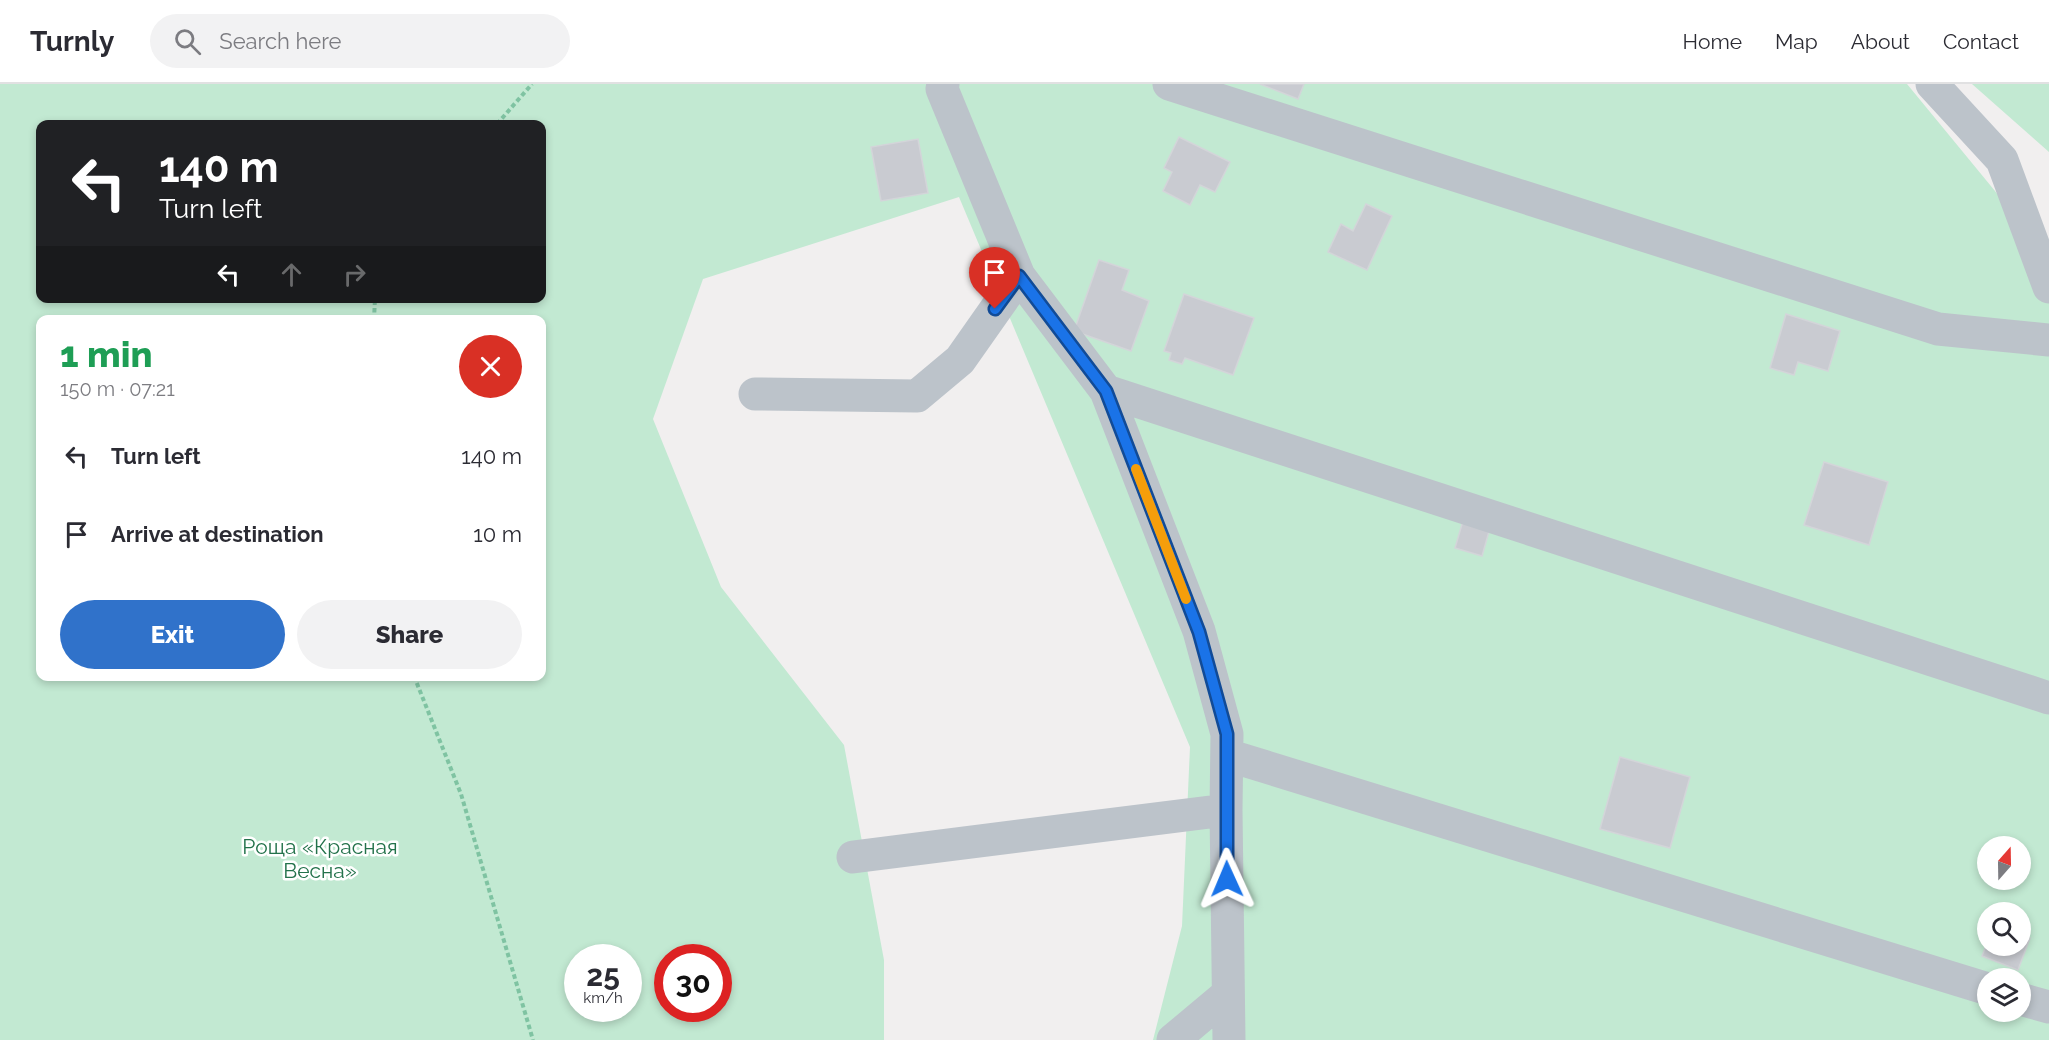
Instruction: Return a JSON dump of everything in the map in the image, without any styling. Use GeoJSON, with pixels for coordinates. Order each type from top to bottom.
{"type":"FeatureCollection","features":[{"type":"Feature","properties":{"kind":"street"},"geometry":{"type":"LineString","coordinates":[[943,84],[942,89],[1019,276],[1106,391],[1199,632],[1227,734],[1229,1040]]}},
{"type":"Feature","properties":{"kind":"street"},"geometry":{"type":"LineString","coordinates":[[1169,84],[1938,329],[2049,340]]}},
{"type":"Feature","properties":{"kind":"street"},"geometry":{"type":"LineString","coordinates":[[1932,84],[2002,160],[2049,287]]}},
{"type":"Feature","properties":{"kind":"street"},"geometry":{"type":"LineString","coordinates":[[755,394],[917,396],[960,360],[1019,276]]}},
{"type":"Feature","properties":{"kind":"street"},"geometry":{"type":"LineString","coordinates":[[1106,391],[2049,698]]}},
{"type":"Feature","properties":{"kind":"street"},"geometry":{"type":"LineString","coordinates":[[1227,755],[1977,985]]}},
{"type":"Feature","properties":{"kind":"street"},"geometry":{"type":"LineString","coordinates":[[853,857],[1226,810]]}},
{"type":"Feature","properties":{"kind":"street"},"geometry":{"type":"LineString","coordinates":[[1173,1040],[1228,994]]}},
{"type":"Feature","properties":{"kind":"street"},"geometry":{"type":"LineString","coordinates":[[2031,1002],[2049,1007]]}},
{"type":"Feature","properties":{"kind":"path"},"geometry":{"type":"LineString","coordinates":[[501,120],[532,84]]}},
{"type":"Feature","properties":{"kind":"path"},"geometry":{"type":"LineString","coordinates":[[416,681],[461,794],[534,1040]]}},
{"type":"Feature","properties":{"kind":"green space","name":"Роща «Красная Весна»"},"geometry":{"type":"Polygon","coordinates":[[[0,84],[1907,84],[1995,191],[2049,263],[2049,1040],[1153,1040],[1182,926],[1190,747],[959,197],[703,279],[653,419],[721,587],[844,745],[884,960],[884,1040],[0,1040],[0,84]]]}},
{"type":"Feature","properties":{"kind":"green space"},"geometry":{"type":"Polygon","coordinates":[[[1972,84],[2049,84],[2049,152],[1972,84]]]}},
{"type":"Feature","properties":{"kind":"building"},"geometry":{"type":"Polygon","coordinates":[[[1260,84],[1304,84],[1298,99],[1260,84]]]}},
{"type":"Feature","properties":{"kind":"building"},"geometry":{"type":"Polygon","coordinates":[[[1179,137],[1230,162],[1215,192],[1200,185],[1190,205],[1163,191],[1172,172],[1164,168],[1179,137]]]}},
{"type":"Feature","properties":{"kind":"building"},"geometry":{"type":"Polygon","coordinates":[[[918,139],[928,193],[881,201],[871,147],[918,139]]]}},
{"type":"Feature","properties":{"kind":"building"},"geometry":{"type":"Polygon","coordinates":[[[1366,204],[1392,216],[1367,270],[1328,252],[1341,224],[1353,231],[1366,204]]]}},
{"type":"Feature","properties":{"kind":"building"},"geometry":{"type":"Polygon","coordinates":[[[1099,260],[1129,270],[1122,290],[1149,301],[1131,351],[1074,331],[1099,260]]]}},
{"type":"Feature","properties":{"kind":"building"},"geometry":{"type":"Polygon","coordinates":[[[1184,294],[1254,318],[1233,375],[1185,358],[1182,364],[1169,360],[1171,353],[1164,351],[1184,294]]]}},
{"type":"Feature","properties":{"kind":"building"},"geometry":{"type":"Polygon","coordinates":[[[1786,314],[1840,331],[1828,371],[1798,362],[1794,375],[1770,368],[1786,314]]]}},
{"type":"Feature","properties":{"kind":"building"},"geometry":{"type":"Polygon","coordinates":[[[1824,462],[1888,482],[1869,545],[1804,525],[1824,462]]]}},
{"type":"Feature","properties":{"kind":"building"},"geometry":{"type":"Polygon","coordinates":[[[1465,514],[1492,521],[1482,556],[1455,548],[1465,514]]]}},
{"type":"Feature","properties":{"kind":"building"},"geometry":{"type":"Polygon","coordinates":[[[1620,757],[1690,777],[1670,848],[1600,829],[1620,757]]]}},
{"type":"Feature","properties":{"kind":"building"},"geometry":{"type":"Polygon","coordinates":[[[1982,956],[2023,956],[2019,968],[2013,968],[1982,956]]]}},
{"type":"Feature","properties":{"kind":"slow traffic"},"geometry":{"type":"LineString","coordinates":[[1136,469],[1186,599]]}},
{"type":"Feature","properties":{"kind":"route"},"geometry":{"type":"LineString","coordinates":[[995,309],[1019,276],[1106,391],[1199,632],[1227,734],[1227,879]]}}]}
